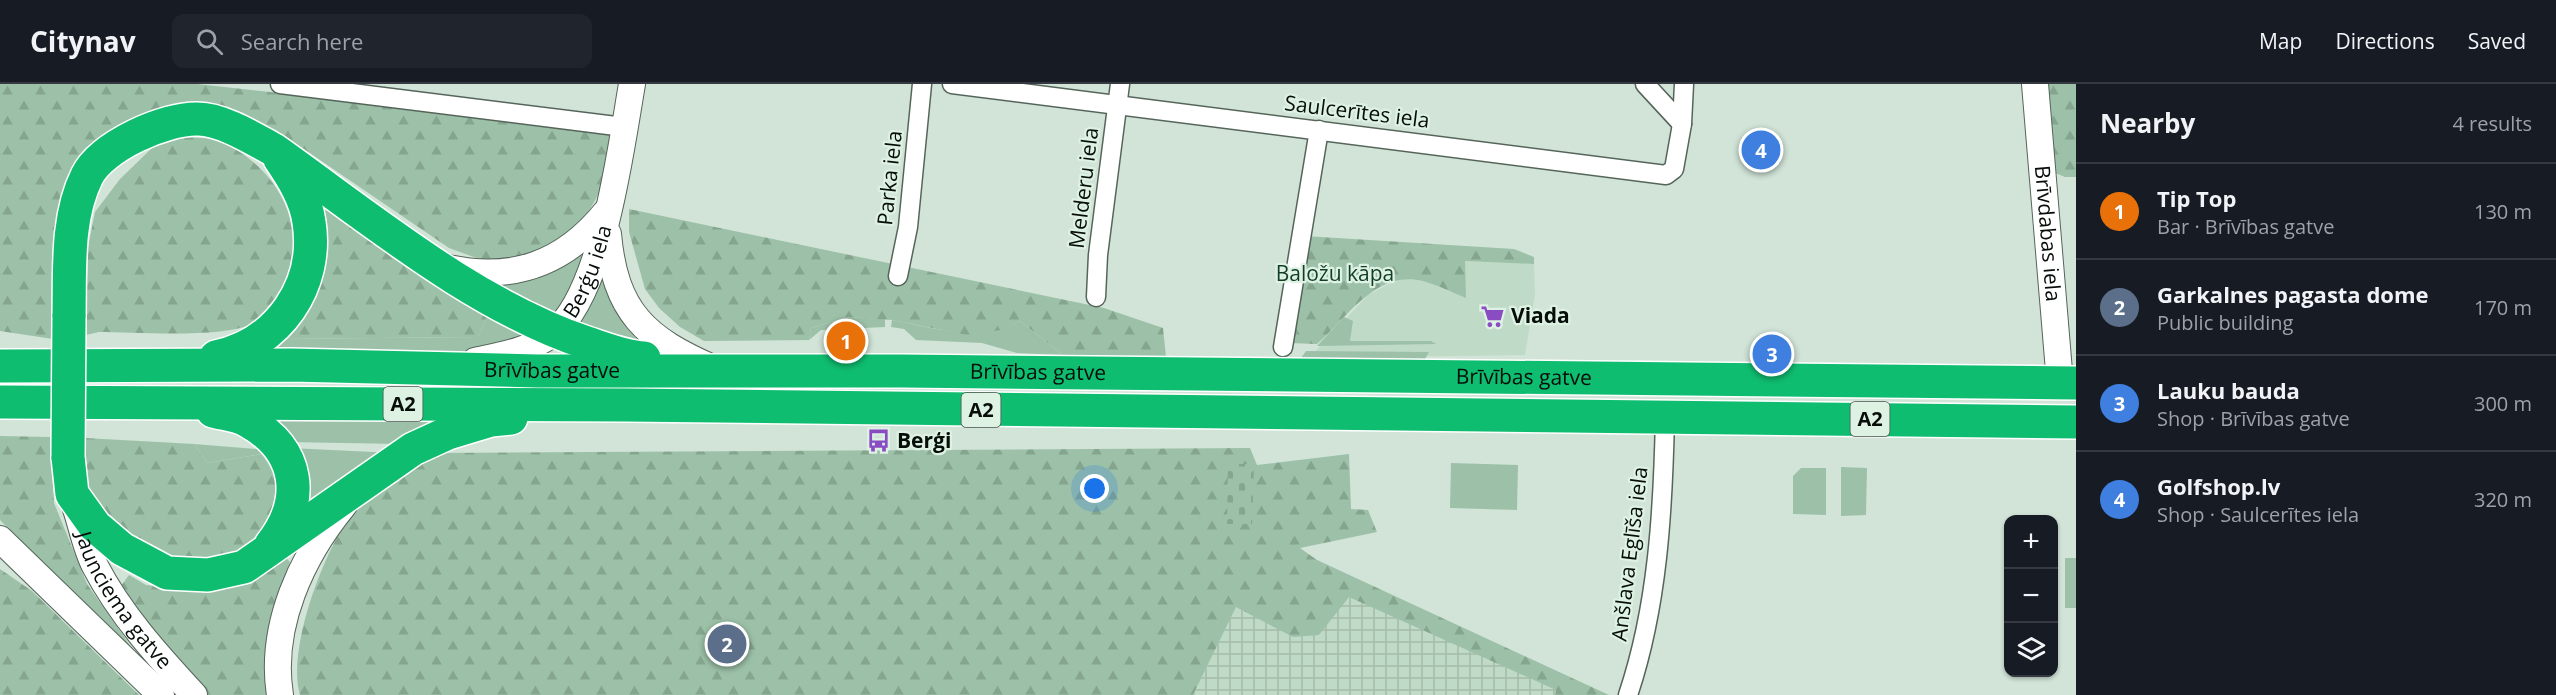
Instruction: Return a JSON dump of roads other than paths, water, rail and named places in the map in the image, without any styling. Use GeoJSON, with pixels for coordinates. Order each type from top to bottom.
{"type":"FeatureCollection","features":[{"type":"Feature","properties":{"kind":"highway"},"geometry":{"type":"LineString","coordinates":[[626,405],[590,416],[491,420],[448,433],[413,449],[244,567],[208,575],[167,573],[122,549],[95,526],[72,494],[68,458],[69,316],[76,209],[88,174],[111,149],[163,124],[199,118],[247,135],[274,150],[440,267],[486,296],[554,332],[637,357],[709,366]]}},
{"type":"Feature","properties":{"kind":"highway"},"geometry":{"type":"LineString","coordinates":[[97,365],[122,358],[210,358],[232,353],[260,340],[283,319],[299,292],[309,258],[309,222],[296,183],[274,150]]}},
{"type":"Feature","properties":{"kind":"highway","name":"Brīvības gatve"},"geometry":{"type":"LineString","coordinates":[[0,366],[291,365],[439,369],[709,366],[2068,383]]}},
{"type":"Feature","properties":{"kind":"highway","name":"Brīvības gatve"},"geometry":{"type":"LineString","coordinates":[[0,402],[626,405],[734,409],[2076,422]]}},
{"type":"Feature","properties":{"kind":"highway"},"geometry":{"type":"LineString","coordinates":[[181,402],[247,420],[273,440],[285,454],[295,494],[290,515],[265,554]]}},
{"type":"Feature","properties":{"kind":"main road","name":"Berģu iela"},"geometry":{"type":"LineString","coordinates":[[439,369],[525,349],[554,332],[574,309],[585,289],[596,258],[632,84]]}},
{"type":"Feature","properties":{"kind":"main road","name":"Brīvdabas iela"},"geometry":{"type":"LineString","coordinates":[[2035,84],[2068,383]]}},
{"type":"Feature","properties":{"kind":"main road"},"geometry":{"type":"LineString","coordinates":[[440,267],[477,274],[507,274],[526,270],[592,230],[606,212]]}},
{"type":"Feature","properties":{"kind":"main road"},"geometry":{"type":"LineString","coordinates":[[606,212],[610,261],[624,302],[636,318],[661,342],[709,366]]}},
{"type":"Feature","properties":{"kind":"main road"},"geometry":{"type":"LineString","coordinates":[[280,695],[280,654],[285,618],[295,585],[312,549],[355,491]]}},
{"type":"Feature","properties":{"kind":"main road","name":"Jaunciema gatve"},"geometry":{"type":"LineString","coordinates":[[72,494],[94,565],[118,604],[155,653],[194,695]]}},
{"type":"Feature","properties":{"kind":"main road"},"geometry":{"type":"LineString","coordinates":[[0,539],[161,695]]}},
{"type":"Feature","properties":{"kind":"street"},"geometry":{"type":"LineString","coordinates":[[280,84],[624,128]]}},
{"type":"Feature","properties":{"kind":"street","name":"Parka iela"},"geometry":{"type":"LineString","coordinates":[[898,276],[908,227],[922,84]]}},
{"type":"Feature","properties":{"kind":"street","name":"Saulcerītes iela"},"geometry":{"type":"LineString","coordinates":[[952,84],[1666,175],[1674,169],[1682,124],[1684,84]]}},
{"type":"Feature","properties":{"kind":"street","name":"Melderu iela"},"geometry":{"type":"LineString","coordinates":[[1096,297],[1120,84]]}},
{"type":"Feature","properties":{"kind":"street"},"geometry":{"type":"LineString","coordinates":[[1645,84],[1682,124]]}},
{"type":"Feature","properties":{"kind":"street"},"geometry":{"type":"LineString","coordinates":[[1282,348],[1319,130]]}},
{"type":"Feature","properties":{"kind":"street","name":"Anšlava Eglīša iela"},"geometry":{"type":"LineString","coordinates":[[1628,695],[1648,630],[1660,523],[1665,417]]}},
{"type":"Feature","properties":{"kind":"place","name":"Golfshop.lv"},"geometry":{"type":"Point","coordinates":[1761,150]}},
{"type":"Feature","properties":{"kind":"place","name":"Viada"},"geometry":{"type":"Point","coordinates":[1493,316]}},
{"type":"Feature","properties":{"kind":"place","name":"Tip Top"},"geometry":{"type":"Point","coordinates":[846,341]}},
{"type":"Feature","properties":{"kind":"place","name":"Lauku bauda"},"geometry":{"type":"Point","coordinates":[1772,354]}},
{"type":"Feature","properties":{"kind":"place","name":"Berģi"},"geometry":{"type":"Point","coordinates":[879,441]}},
{"type":"Feature","properties":{"kind":"place","name":"Garkalnes pagasta dome"},"geometry":{"type":"Point","coordinates":[727,644]}},
{"type":"Feature","properties":{"kind":"park label","name":"Baložu kāpa"},"geometry":{"type":"Point","coordinates":[1335,274]}}]}
